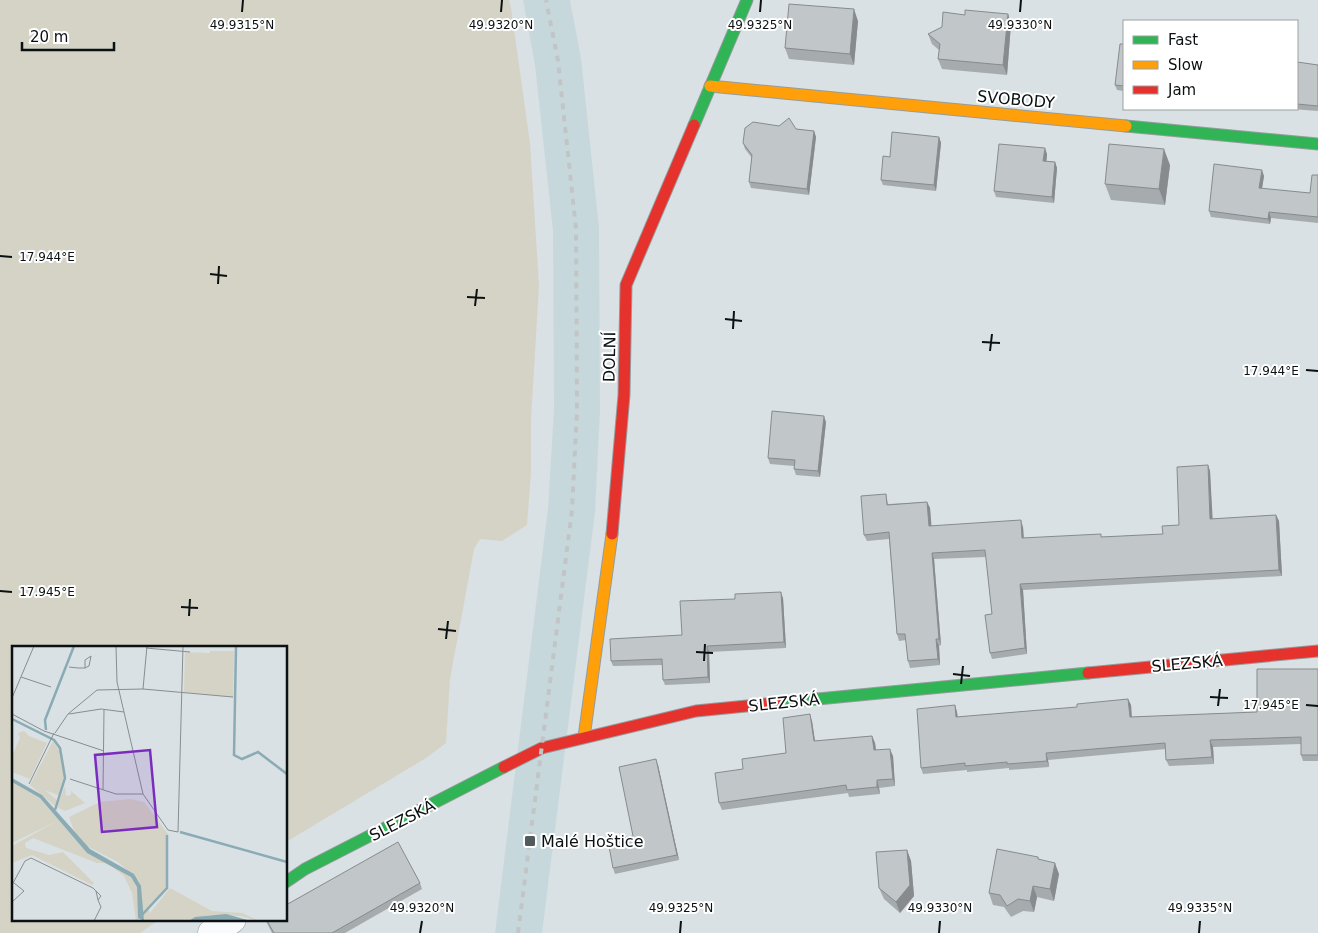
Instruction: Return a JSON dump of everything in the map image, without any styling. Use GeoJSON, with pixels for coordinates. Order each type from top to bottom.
{"type":"FeatureCollection","features":[{"type":"Feature","properties":{"kind":"street","name":"DOLNÍ"},"geometry":{"type":"LineString","coordinates":[[584,737],[611,540],[624,395],[626,285],[747,0]]}},
{"type":"Feature","properties":{"kind":"street","name":"SVOBODY"},"geometry":{"type":"LineString","coordinates":[[710,86],[1318,144]]}},
{"type":"Feature","properties":{"kind":"street","name":"SLEZSKÁ"},"geometry":{"type":"LineString","coordinates":[[288,881],[305,869],[542,748],[696,711],[1318,651]]}},
{"type":"Feature","properties":{"kind":"street"},"geometry":{"type":"LineString","coordinates":[[212,933],[231,920]]}},
{"type":"Feature","properties":{"kind":"shaded area"},"geometry":{"type":"Polygon","coordinates":[[[0,0],[509,0],[530,143],[539,286],[527,525],[502,541],[480,539],[474,549],[450,679],[446,743],[426,758],[288,841],[288,646],[12,646],[12,920],[159,920],[140,933],[0,933],[0,0]]]}},
{"type":"Feature","properties":{"kind":"shaded area"},"geometry":{"type":"Polygon","coordinates":[[[523,0],[570,0],[581,58],[599,228],[600,411],[595,512],[542,933],[495,933],[548,508],[554,409],[553,231],[535,65],[523,0]]]}},
{"type":"Feature","properties":{"kind":"building"},"geometry":{"type":"Polygon","coordinates":[[[789,4],[854,9],[850,54],[785,48],[789,4]]]}},
{"type":"Feature","properties":{"kind":"building"},"geometry":{"type":"Polygon","coordinates":[[[965,10],[1008,14],[1003,65],[938,59],[940,44],[928,34],[942,27],[943,12],[965,15],[965,10]]]}},
{"type":"Feature","properties":{"kind":"building"},"geometry":{"type":"Polygon","coordinates":[[[1120,44],[1123,44],[1123,86],[1115,85],[1120,44]]]}},
{"type":"Feature","properties":{"kind":"building"},"geometry":{"type":"Polygon","coordinates":[[[1298,62],[1318,65],[1318,106],[1298,104],[1298,62]]]}},
{"type":"Feature","properties":{"kind":"building"},"geometry":{"type":"Polygon","coordinates":[[[789,118],[796,129],[814,131],[807,189],[749,182],[752,155],[743,143],[745,128],[753,122],[779,126],[789,118]]]}},
{"type":"Feature","properties":{"kind":"building"},"geometry":{"type":"Polygon","coordinates":[[[892,132],[939,137],[934,185],[881,180],[883,156],[890,157],[892,132]]]}},
{"type":"Feature","properties":{"kind":"building"},"geometry":{"type":"Polygon","coordinates":[[[999,144],[1045,148],[1043,161],[1055,162],[1052,197],[994,191],[999,144]]]}},
{"type":"Feature","properties":{"kind":"building"},"geometry":{"type":"Polygon","coordinates":[[[1109,144],[1164,149],[1159,189],[1105,184],[1109,144]]]}},
{"type":"Feature","properties":{"kind":"building"},"geometry":{"type":"Polygon","coordinates":[[[1214,164],[1262,170],[1259,188],[1310,193],[1312,175],[1318,175],[1318,217],[1269,212],[1268,219],[1209,211],[1214,164]]]}},
{"type":"Feature","properties":{"kind":"building"},"geometry":{"type":"Polygon","coordinates":[[[772,411],[824,416],[818,471],[794,469],[795,460],[768,458],[772,411]]]}},
{"type":"Feature","properties":{"kind":"building"},"geometry":{"type":"Polygon","coordinates":[[[1208,465],[1210,519],[1276,515],[1279,570],[1020,584],[1025,648],[990,653],[985,615],[992,614],[985,550],[932,553],[939,639],[936,639],[938,659],[908,661],[905,634],[897,634],[889,532],[864,535],[861,496],[886,494],[887,505],[927,502],[929,526],[1021,520],[1022,538],[1101,534],[1101,537],[1163,534],[1162,526],[1179,525],[1177,467],[1208,465]]]}},
{"type":"Feature","properties":{"kind":"building"},"geometry":{"type":"Polygon","coordinates":[[[781,592],[784,642],[707,646],[708,677],[663,680],[662,659],[611,661],[610,639],[682,635],[680,601],[735,599],[735,594],[781,592]]]}},
{"type":"Feature","properties":{"kind":"building"},"geometry":{"type":"Polygon","coordinates":[[[1257,669],[1318,669],[1318,755],[1301,755],[1301,737],[1210,740],[1212,757],[1166,760],[1165,743],[1046,753],[1047,761],[965,766],[965,763],[921,768],[917,709],[955,705],[956,717],[1077,707],[1077,704],[1128,699],[1130,717],[1257,712],[1257,669]]]}},
{"type":"Feature","properties":{"kind":"building"},"geometry":{"type":"Polygon","coordinates":[[[810,714],[814,741],[872,736],[874,750],[890,749],[893,779],[877,780],[877,787],[847,790],[846,785],[719,803],[715,773],[743,769],[742,759],[786,753],[783,718],[810,714]]]}},
{"type":"Feature","properties":{"kind":"building"},"geometry":{"type":"Polygon","coordinates":[[[656,759],[677,855],[613,868],[608,841],[633,836],[619,767],[656,759]]]}},
{"type":"Feature","properties":{"kind":"building"},"geometry":{"type":"Polygon","coordinates":[[[398,842],[420,883],[332,933],[274,933],[267,920],[288,920],[288,904],[398,842]]]}},
{"type":"Feature","properties":{"kind":"building"},"geometry":{"type":"Polygon","coordinates":[[[997,849],[1038,857],[1038,859],[1055,863],[1050,889],[1033,886],[1030,901],[1018,899],[1007,906],[1000,895],[989,893],[997,849]]]}},
{"type":"Feature","properties":{"kind":"building"},"geometry":{"type":"Polygon","coordinates":[[[907,850],[910,885],[896,902],[879,888],[876,852],[907,850]]]}},
{"type":"Feature","properties":{"kind":"railway"},"geometry":{"type":"LineString","coordinates":[[518,933],[572,510],[577,410],[576,229],[558,61],[546,0]]}},
{"type":"Feature","properties":{"kind":"traffic: fast"},"geometry":{"type":"LineString","coordinates":[[694,125],[747,0]]}},
{"type":"Feature","properties":{"kind":"traffic: fast"},"geometry":{"type":"LineString","coordinates":[[1126,126],[1318,144]]}},
{"type":"Feature","properties":{"kind":"traffic: fast"},"geometry":{"type":"LineString","coordinates":[[776,703],[1088,673]]}},
{"type":"Feature","properties":{"kind":"traffic: fast"},"geometry":{"type":"LineString","coordinates":[[288,881],[305,869],[504,767]]}},
{"type":"Feature","properties":{"kind":"traffic: slow"},"geometry":{"type":"LineString","coordinates":[[710,86],[1126,126]]}},
{"type":"Feature","properties":{"kind":"traffic: slow"},"geometry":{"type":"LineString","coordinates":[[584,737],[612,534]]}},
{"type":"Feature","properties":{"kind":"traffic: jam"},"geometry":{"type":"LineString","coordinates":[[612,534],[624,395],[626,285],[694,125]]}},
{"type":"Feature","properties":{"kind":"traffic: jam"},"geometry":{"type":"LineString","coordinates":[[1088,673],[1318,651]]}},
{"type":"Feature","properties":{"kind":"traffic: jam"},"geometry":{"type":"LineString","coordinates":[[504,767],[542,748],[696,711],[776,703]]}},
{"type":"Feature","properties":{"kind":"place","name":"Malé Hoštice"},"geometry":{"type":"Point","coordinates":[530,841]}}]}
